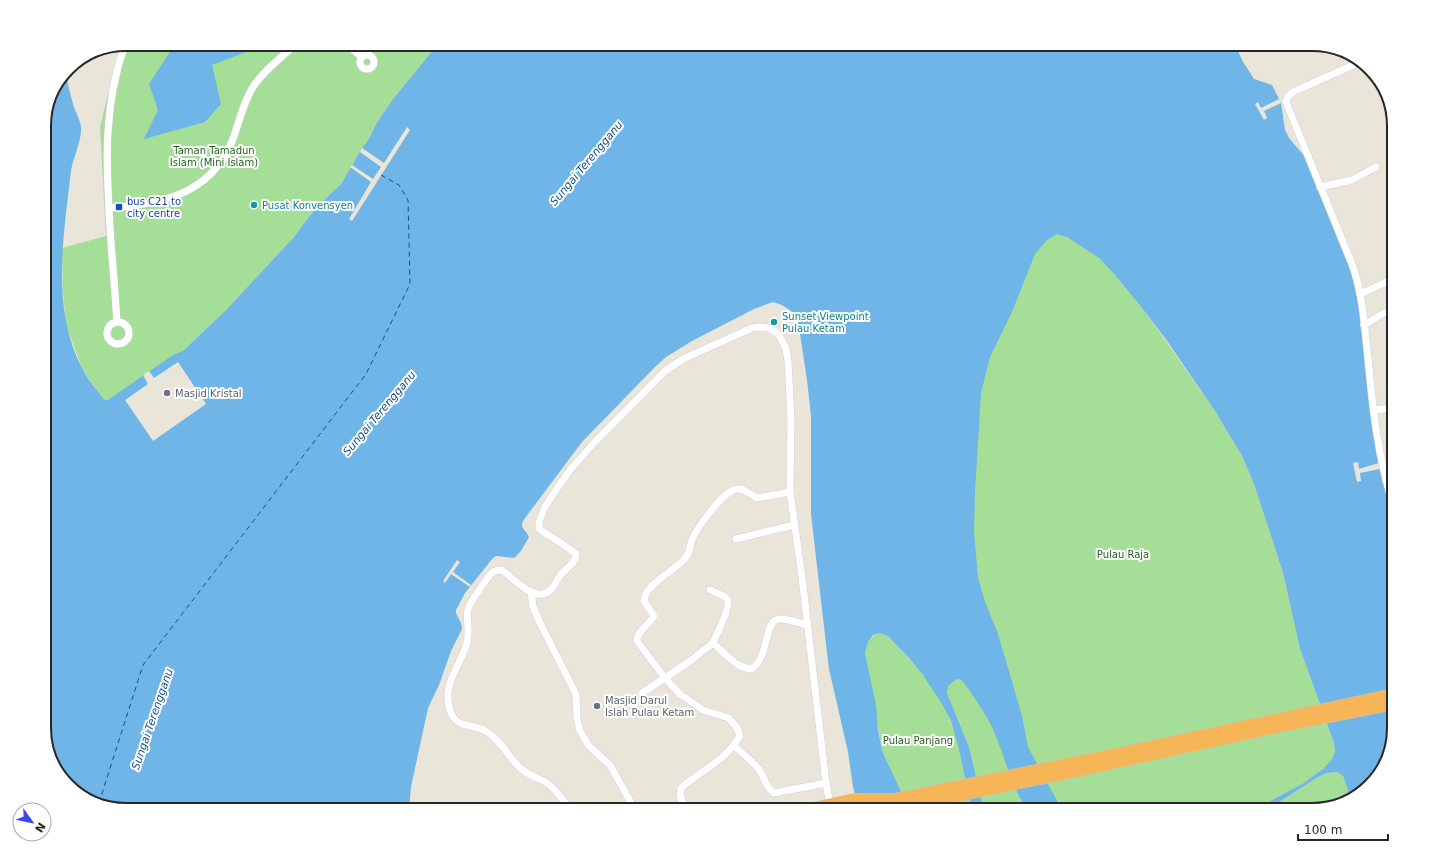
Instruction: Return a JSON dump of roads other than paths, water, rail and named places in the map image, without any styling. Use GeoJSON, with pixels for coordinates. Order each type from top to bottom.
{"type":"FeatureCollection","features":[{"type":"Feature","properties":{"kind":"highway"},"geometry":{"type":"LineString","coordinates":[[921,803],[1063,769],[1282,722],[1387,696]]}},
{"type":"Feature","properties":{"kind":"highway"},"geometry":{"type":"LineString","coordinates":[[1282,722],[1387,705]]}},
{"type":"Feature","properties":{"kind":"highway"},"geometry":{"type":"LineString","coordinates":[[877,803],[1063,769]]}},
{"type":"Feature","properties":{"kind":"highway"},"geometry":{"type":"LineString","coordinates":[[836,803],[855,799],[897,799]]}},
{"type":"Feature","properties":{"kind":"street"},"geometry":{"type":"LineString","coordinates":[[117,322],[109,208],[107,134],[115,81],[124,51]]}},
{"type":"Feature","properties":{"kind":"street"},"geometry":{"type":"LineString","coordinates":[[109,208],[159,202],[183,193],[198,185],[221,161],[230,146],[237,131],[247,98],[259,78],[288,51]]}},
{"type":"Feature","properties":{"kind":"street"},"geometry":{"type":"LineString","coordinates":[[355,51],[362,57]]}},
{"type":"Feature","properties":{"kind":"street"},"geometry":{"type":"LineString","coordinates":[[1354,65],[1293,92],[1286,99],[1286,102],[1355,272],[1363,305],[1378,442],[1387,483]]}},
{"type":"Feature","properties":{"kind":"street"},"geometry":{"type":"LineString","coordinates":[[1320,187],[1352,180],[1376,167]]}},
{"type":"Feature","properties":{"kind":"street"},"geometry":{"type":"LineString","coordinates":[[1360,294],[1387,282]]}},
{"type":"Feature","properties":{"kind":"street"},"geometry":{"type":"LineString","coordinates":[[1364,322],[1387,312]]}},
{"type":"Feature","properties":{"kind":"street"},"geometry":{"type":"LineString","coordinates":[[565,803],[556,790],[520,768],[490,734],[478,728],[463,725],[454,719],[452,715],[448,700],[448,692],[451,678],[467,643],[469,635],[468,607],[491,574],[495,571],[502,570],[532,592],[540,594],[549,591],[576,557],[573,551],[539,528],[540,517],[570,470],[593,444],[665,371],[692,354],[752,328],[760,327],[768,328],[774,331],[783,341],[788,361],[791,419],[790,492],[830,803]]}},
{"type":"Feature","properties":{"kind":"street"},"geometry":{"type":"LineString","coordinates":[[1374,410],[1387,409]]}},
{"type":"Feature","properties":{"kind":"street"},"geometry":{"type":"LineString","coordinates":[[683,803],[680,794],[681,788],[694,777],[716,763],[734,746],[740,736],[739,732],[729,718],[703,710],[680,694],[665,678],[637,640],[636,638],[654,616],[644,600],[646,594],[656,583],[686,557],[692,540],[700,525],[716,506],[733,490],[742,489],[760,498],[790,492]]}},
{"type":"Feature","properties":{"kind":"street"},"geometry":{"type":"LineString","coordinates":[[736,539],[794,525]]}},
{"type":"Feature","properties":{"kind":"street"},"geometry":{"type":"LineString","coordinates":[[642,693],[690,661],[713,643],[726,611],[728,600],[710,590]]}},
{"type":"Feature","properties":{"kind":"street"},"geometry":{"type":"LineString","coordinates":[[532,592],[533,607],[576,694],[577,719],[580,731],[589,746],[610,765],[631,803]]}},
{"type":"Feature","properties":{"kind":"street"},"geometry":{"type":"LineString","coordinates":[[713,643],[742,667],[751,669],[762,658],[768,630],[774,621],[777,619],[782,619],[806,625]]}},
{"type":"Feature","properties":{"kind":"street"},"geometry":{"type":"LineString","coordinates":[[734,746],[754,763],[769,790],[774,793],[826,783]]}},
{"type":"Feature","properties":{"kind":"water"},"geometry":{"type":"Polygon","coordinates":[[[170,51],[247,51],[212,65],[221,104],[205,122],[144,139],[158,110],[149,84],[170,51]]]}},
{"type":"Feature","properties":{"kind":"water","name":"Sungai Terengganu"},"geometry":{"type":"Polygon","coordinates":[[[432,51],[1238,51],[1254,79],[1272,85],[1281,103],[1285,130],[1289,138],[1305,157],[1352,268],[1358,299],[1365,356],[1387,472],[1387,728],[1381,757],[1371,774],[1365,781],[1349,793],[1343,776],[1337,772],[1327,773],[1318,777],[1278,803],[1266,803],[1302,784],[1323,769],[1332,759],[1335,752],[1334,743],[1300,649],[1283,573],[1254,484],[1242,456],[1215,411],[1146,313],[1099,258],[1067,237],[1057,234],[1047,240],[1035,254],[1012,312],[990,357],[981,393],[974,531],[978,578],[1006,661],[1022,716],[1028,747],[1058,803],[1022,803],[986,715],[960,679],[955,680],[948,686],[947,693],[969,747],[982,803],[970,803],[958,745],[951,721],[942,704],[923,675],[908,657],[888,636],[880,633],[873,635],[868,642],[865,653],[876,705],[878,730],[882,750],[907,803],[857,803],[853,787],[848,752],[829,669],[811,514],[811,416],[798,321],[791,311],[782,305],[773,302],[754,309],[692,341],[666,357],[655,367],[582,442],[525,518],[522,526],[529,537],[521,551],[514,558],[496,556],[493,558],[465,593],[456,610],[462,629],[451,651],[439,685],[428,708],[411,787],[410,803],[126,803],[97,797],[80,787],[67,774],[59,761],[52,742],[51,733],[51,121],[52,112],[57,97],[67,80],[74,107],[81,127],[80,138],[71,171],[64,231],[62,291],[66,320],[74,349],[86,375],[105,400],[108,400],[173,355],[183,351],[227,309],[293,238],[315,209],[341,184],[369,139],[376,124],[393,99],[432,51]]]}},
{"type":"Feature","properties":{"kind":"place","name":"Pusat Konvensyen"},"geometry":{"type":"Point","coordinates":[254,205]}},
{"type":"Feature","properties":{"kind":"place","name":"bus C21 to city centre"},"geometry":{"type":"Point","coordinates":[119,207]}},
{"type":"Feature","properties":{"kind":"place","name":"Sunset Viewpoint Pulau Ketam"},"geometry":{"type":"Point","coordinates":[774,322]}},
{"type":"Feature","properties":{"kind":"place","name":"Masjid Kristal"},"geometry":{"type":"Point","coordinates":[167,393]}},
{"type":"Feature","properties":{"kind":"place","name":"Masjid Darul Islah Pulau Ketam"},"geometry":{"type":"Point","coordinates":[597,706]}},
{"type":"Feature","properties":{"kind":"park label","name":"Taman Tamadun Islam (Mini Islam)"},"geometry":{"type":"Point","coordinates":[214,156]}},
{"type":"Feature","properties":{"kind":"park label","name":"Pulau Raja"},"geometry":{"type":"Point","coordinates":[1123,554]}},
{"type":"Feature","properties":{"kind":"park label","name":"Pulau Panjang"},"geometry":{"type":"Point","coordinates":[918,740]}}]}
